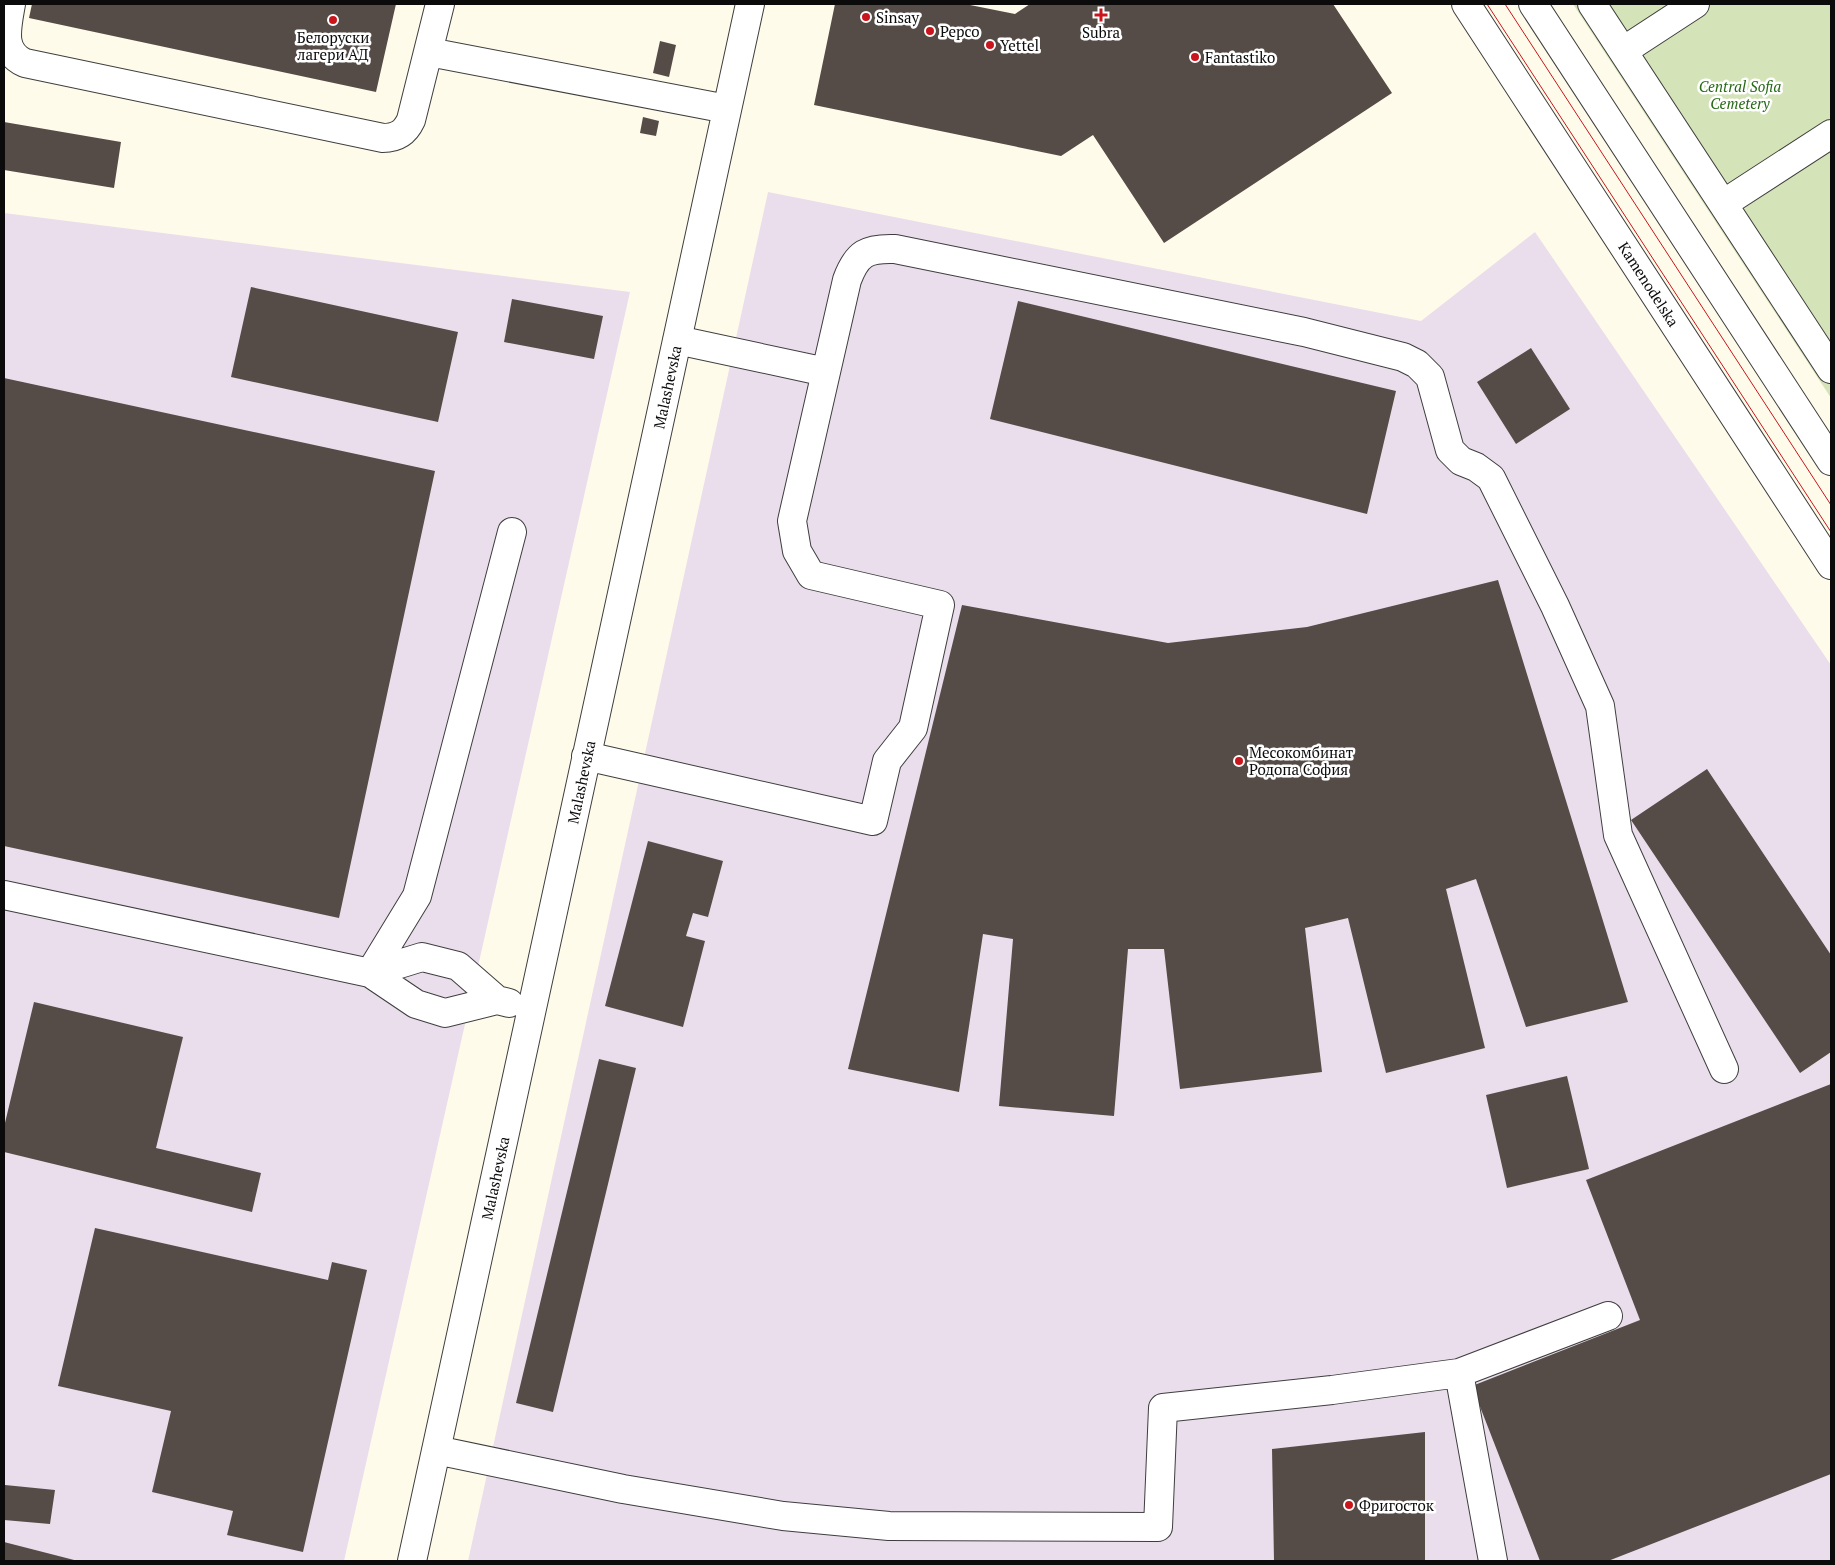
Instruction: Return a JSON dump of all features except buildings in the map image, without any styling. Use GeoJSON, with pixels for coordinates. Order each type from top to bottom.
{"type":"FeatureCollection","features":[{"type":"Feature","properties":{"kind":"street"},"geometry":{"type":"LineString","coordinates":[[12,4],[6,44],[9,53],[25,63],[383,138],[392,138],[401,134],[408,128],[412,120],[430,52],[440,4]]}},
{"type":"Feature","properties":{"kind":"street","name":"Malashevska"},"geometry":{"type":"LineString","coordinates":[[412,1561],[750,4]]}},
{"type":"Feature","properties":{"kind":"street","name":"Kamenodelska"},"geometry":{"type":"LineString","coordinates":[[1466,4],[1831,565]]}},
{"type":"Feature","properties":{"kind":"street"},"geometry":{"type":"LineString","coordinates":[[1533,4],[1831,461]]}},
{"type":"Feature","properties":{"kind":"street"},"geometry":{"type":"LineString","coordinates":[[1592,4],[1829,361]]}},
{"type":"Feature","properties":{"kind":"street"},"geometry":{"type":"LineString","coordinates":[[1623,51],[1695,4]]}},
{"type":"Feature","properties":{"kind":"street"},"geometry":{"type":"LineString","coordinates":[[430,52],[727,110]]}},
{"type":"Feature","properties":{"kind":"street"},"geometry":{"type":"LineString","coordinates":[[1723,204],[1831,134]]}},
{"type":"Feature","properties":{"kind":"street"},"geometry":{"type":"LineString","coordinates":[[586,756],[874,821],[887,761],[913,728],[940,605],[812,575],[797,551],[792,521],[847,280],[853,264],[864,253],[878,248],[905,251],[1304,332],[1402,357],[1416,364],[1430,377],[1450,450],[1461,461],[1476,467],[1490,478],[1555,606],[1600,706],[1618,835],[1724,1069]]}},
{"type":"Feature","properties":{"kind":"street"},"geometry":{"type":"LineString","coordinates":[[677,340],[826,372]]}},
{"type":"Feature","properties":{"kind":"street"},"geometry":{"type":"LineString","coordinates":[[370,974],[417,896],[512,532]]}},
{"type":"Feature","properties":{"kind":"street"},"geometry":{"type":"LineString","coordinates":[[4,895],[370,974],[416,1004],[445,1013],[497,1000]]}},
{"type":"Feature","properties":{"kind":"street"},"geometry":{"type":"LineString","coordinates":[[370,974],[422,957],[458,966],[497,1000],[532,1009]]}},
{"type":"Feature","properties":{"kind":"street"},"geometry":{"type":"LineString","coordinates":[[436,1450],[622,1489],[783,1516],[889,1526],[1158,1527],[1164,1408],[1332,1390],[1459,1373],[1608,1316]]}},
{"type":"Feature","properties":{"kind":"street"},"geometry":{"type":"LineString","coordinates":[[1459,1373],[1493,1561]]}},
{"type":"Feature","properties":{"kind":"shaded area"},"geometry":{"type":"Polygon","coordinates":[[[768,192],[1421,321],[1535,232],[1831,665],[1831,1561],[468,1561],[768,192]]]}},
{"type":"Feature","properties":{"kind":"shaded area"},"geometry":{"type":"Polygon","coordinates":[[[4,213],[630,292],[344,1561],[4,1561],[4,213]]]}},
{"type":"Feature","properties":{"kind":"green space","name":"Central Sofia Cemetery"},"geometry":{"type":"Polygon","coordinates":[[[1573,4],[1831,4],[1831,398],[1573,4]]]}},
{"type":"Feature","properties":{"kind":"tram line"},"geometry":{"type":"LineString","coordinates":[[1487,4],[1831,532]]}},
{"type":"Feature","properties":{"kind":"tram line"},"geometry":{"type":"LineString","coordinates":[[1505,4],[1831,505]]}},
{"type":"Feature","properties":{"kind":"place","name":"Subra"},"geometry":{"type":"Point","coordinates":[1101,15]}},
{"type":"Feature","properties":{"kind":"place","name":"Sinsay"},"geometry":{"type":"Point","coordinates":[866,17]}},
{"type":"Feature","properties":{"kind":"place","name":"Белоруски лагери АД"},"geometry":{"type":"Point","coordinates":[333,20]}},
{"type":"Feature","properties":{"kind":"place","name":"Pepco"},"geometry":{"type":"Point","coordinates":[930,31]}},
{"type":"Feature","properties":{"kind":"place","name":"Yettel"},"geometry":{"type":"Point","coordinates":[990,45]}},
{"type":"Feature","properties":{"kind":"place","name":"Fantastiko"},"geometry":{"type":"Point","coordinates":[1195,57]}},
{"type":"Feature","properties":{"kind":"place","name":"Месокомбинат Родопа София"},"geometry":{"type":"Point","coordinates":[1239,761]}},
{"type":"Feature","properties":{"kind":"place","name":"Фригосток"},"geometry":{"type":"Point","coordinates":[1349,1505]}}]}
